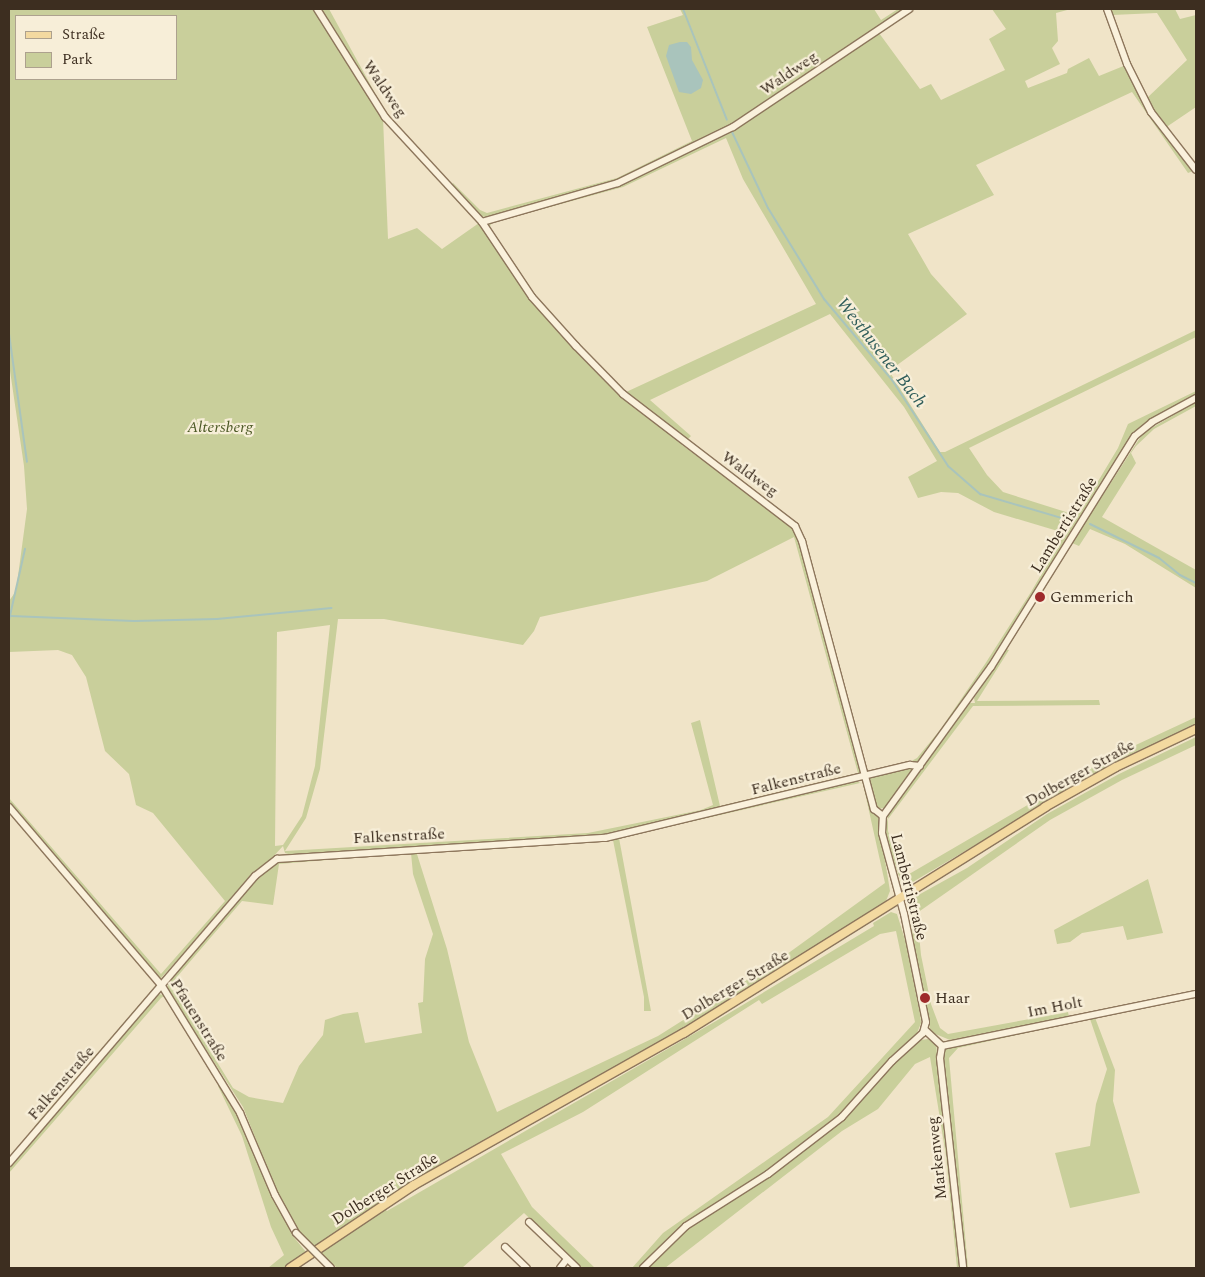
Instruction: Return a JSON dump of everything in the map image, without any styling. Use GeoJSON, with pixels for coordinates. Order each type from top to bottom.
{"type":"FeatureCollection","features":[{"type":"Feature","properties":{"kind":"main road","name":"Dolberger Straße"},"geometry":{"type":"LineString","coordinates":[[290,1268],[422,1181],[684,1033],[1045,807],[1116,767],[1196,729]]}},
{"type":"Feature","properties":{"kind":"street","name":"Waldweg"},"geometry":{"type":"LineString","coordinates":[[317,9],[384,117],[482,222],[532,297],[623,394],[795,526],[802,541],[874,809],[883,816]]}},
{"type":"Feature","properties":{"kind":"street","name":"Waldweg"},"geometry":{"type":"LineString","coordinates":[[482,222],[618,183],[733,127],[909,9]]}},
{"type":"Feature","properties":{"kind":"street"},"geometry":{"type":"LineString","coordinates":[[1107,9],[1127,64],[1151,112],[1193,162],[1196,170]]}},
{"type":"Feature","properties":{"kind":"street","name":"Lambertistraße"},"geometry":{"type":"LineString","coordinates":[[925,1030],[900,899],[882,832],[883,816],[991,667],[1135,436],[1152,422],[1196,398]]}},
{"type":"Feature","properties":{"kind":"street","name":"Falkenstraße"},"geometry":{"type":"LineString","coordinates":[[9,1163],[254,876],[282,857],[605,838],[910,765],[920,766]]}},
{"type":"Feature","properties":{"kind":"street","name":"Pfauenstraße"},"geometry":{"type":"LineString","coordinates":[[9,808],[162,986],[240,1113],[275,1195],[296,1232],[331,1268]]}},
{"type":"Feature","properties":{"kind":"street","name":"Im Holt"},"geometry":{"type":"LineString","coordinates":[[942,1046],[1196,994]]}},
{"type":"Feature","properties":{"kind":"street"},"geometry":{"type":"LineString","coordinates":[[643,1268],[686,1226],[768,1174],[842,1117],[925,1030],[942,1046]]}},
{"type":"Feature","properties":{"kind":"street","name":"Markenweg"},"geometry":{"type":"LineString","coordinates":[[942,1046],[940,1058],[962,1268]]}},
{"type":"Feature","properties":{"kind":"street"},"geometry":{"type":"LineString","coordinates":[[529,1222],[577,1268]]}},
{"type":"Feature","properties":{"kind":"street"},"geometry":{"type":"LineString","coordinates":[[505,1247],[528,1268]]}},
{"type":"Feature","properties":{"kind":"street"},"geometry":{"type":"LineString","coordinates":[[560,1268],[567,1259]]}},
{"type":"Feature","properties":{"kind":"green space","name":"Altersberg"},"geometry":{"type":"Polygon","coordinates":[[[9,9],[329,9],[387,115],[383,118],[388,239],[417,228],[442,249],[479,223],[532,298],[624,393],[816,304],[743,179],[726,138],[623,187],[492,223],[490,226],[492,233],[488,223],[618,185],[724,134],[879,33],[920,89],[931,84],[941,100],[1005,70],[989,39],[1006,29],[992,9],[1071,9],[1056,13],[1058,41],[1052,48],[1060,64],[1025,81],[1028,88],[1067,73],[1068,69],[1089,58],[1099,76],[1126,65],[1150,115],[1193,171],[1188,173],[1132,92],[976,165],[994,195],[908,234],[931,274],[967,314],[889,371],[940,452],[945,452],[1196,330],[1196,337],[969,448],[987,475],[1003,492],[1069,513],[1082,508],[1118,448],[1128,424],[1196,391],[1196,395],[1135,431],[962,705],[919,762],[908,763],[917,758],[940,730],[985,664],[1059,544],[1061,532],[994,512],[958,493],[941,492],[918,498],[908,477],[937,461],[904,407],[830,314],[650,400],[691,436],[682,445],[792,526],[800,543],[861,770],[858,776],[603,836],[292,855],[285,853],[283,846],[160,979],[9,805],[9,798],[161,974],[225,901],[153,813],[136,805],[129,774],[105,751],[86,677],[72,655],[58,650],[9,652],[9,601],[16,591],[27,509],[24,466],[9,364],[9,9]],[[794,537],[707,581],[540,617],[534,631],[523,645],[384,619],[338,619],[320,769],[306,818],[285,851],[588,833],[701,810],[713,805],[691,723],[700,720],[720,806],[858,773],[794,537]],[[330,625],[277,632],[275,846],[283,845],[302,816],[315,766],[330,625]]]}},
{"type":"Feature","properties":{"kind":"green space"},"geometry":{"type":"Polygon","coordinates":[[[680,9],[874,9],[881,20],[898,9],[907,9],[734,124],[618,181],[486,217],[479,216],[450,186],[453,183],[480,210],[487,213],[617,178],[692,141],[647,27],[683,15],[680,9]]]}},
{"type":"Feature","properties":{"kind":"green space"},"geometry":{"type":"Polygon","coordinates":[[[1109,9],[1175,9],[1180,19],[1196,15],[1196,107],[1165,128],[1147,98],[1187,60],[1157,13],[1112,15],[1109,9]]]}},
{"type":"Feature","properties":{"kind":"green space"},"geometry":{"type":"Polygon","coordinates":[[[1196,402],[1196,406],[1154,429],[1136,446],[1131,453],[1136,463],[1102,517],[1196,570],[1196,588],[1125,544],[1090,529],[1079,546],[1072,543],[1143,433],[1196,402]]]}},
{"type":"Feature","properties":{"kind":"green space"},"geometry":{"type":"Polygon","coordinates":[[[1006,649],[1009,650],[977,701],[1099,700],[1100,705],[973,706],[888,819],[888,831],[904,877],[1110,757],[1196,717],[1196,725],[1114,763],[906,886],[901,883],[885,832],[889,812],[970,703],[975,703],[974,698],[1006,649]]]}},
{"type":"Feature","properties":{"kind":"green space"},"geometry":{"type":"Polygon","coordinates":[[[1196,737],[1196,745],[1122,780],[1050,820],[917,913],[921,955],[931,1004],[940,1028],[948,1034],[1068,1012],[1069,1017],[950,1040],[933,1033],[930,1029],[915,955],[910,913],[913,898],[967,868],[1047,814],[1119,774],[1196,737]]]}},
{"type":"Feature","properties":{"kind":"green space"},"geometry":{"type":"Polygon","coordinates":[[[912,768],[913,771],[884,808],[876,809],[868,778],[912,768]]]}},
{"type":"Feature","properties":{"kind":"green space"},"geometry":{"type":"Polygon","coordinates":[[[856,781],[863,784],[860,783],[668,827],[856,781]]]}},
{"type":"Feature","properties":{"kind":"green space"},"geometry":{"type":"Polygon","coordinates":[[[863,784],[878,817],[890,891],[886,901],[709,1013],[444,1163],[313,1247],[297,1231],[282,1205],[243,1107],[167,989],[169,981],[256,877],[278,861],[416,851],[447,949],[469,1042],[497,1112],[658,1036],[783,957],[885,883],[863,784]],[[411,853],[279,864],[273,905],[242,901],[170,985],[233,1088],[249,1097],[283,1103],[299,1066],[323,1035],[325,1020],[343,1014],[358,1012],[365,1043],[422,1033],[418,1003],[423,1002],[425,959],[433,934],[413,874],[411,853]]]}},
{"type":"Feature","properties":{"kind":"green space"},"geometry":{"type":"Polygon","coordinates":[[[668,827],[619,839],[619,838],[668,827]]]}},
{"type":"Feature","properties":{"kind":"green space"},"geometry":{"type":"Polygon","coordinates":[[[619,839],[651,1011],[644,1011],[644,997],[613,840],[546,844],[619,839]]]}},
{"type":"Feature","properties":{"kind":"green space"},"geometry":{"type":"Polygon","coordinates":[[[1148,879],[1163,933],[1127,940],[1123,926],[1082,933],[1070,942],[1057,944],[1054,930],[1148,879]]]}},
{"type":"Feature","properties":{"kind":"green space"},"geometry":{"type":"Polygon","coordinates":[[[891,912],[897,914],[906,943],[920,1013],[921,1023],[917,1033],[839,1115],[766,1171],[684,1223],[640,1268],[632,1268],[663,1233],[828,1117],[915,1022],[896,931],[880,934],[762,1004],[759,1000],[583,1112],[501,1154],[532,1207],[595,1268],[582,1268],[524,1213],[462,1268],[337,1268],[319,1252],[384,1208],[387,1211],[716,1021],[874,926],[873,923],[891,912]]]}},
{"type":"Feature","properties":{"kind":"green space"},"geometry":{"type":"Polygon","coordinates":[[[157,984],[157,987],[36,1129],[34,1127],[157,984]]]}},
{"type":"Feature","properties":{"kind":"green space"},"geometry":{"type":"Polygon","coordinates":[[[158,994],[164,995],[173,1010],[164,996],[161,998],[9,1173],[9,1166],[158,994]]]}},
{"type":"Feature","properties":{"kind":"green space"},"geometry":{"type":"Polygon","coordinates":[[[1094,1015],[1115,1070],[1113,1101],[1140,1193],[1070,1208],[1055,1153],[1090,1146],[1096,1104],[1107,1069],[1090,1019],[958,1048],[949,1058],[968,1268],[964,1268],[942,1057],[945,1048],[1094,1015]]]}},
{"type":"Feature","properties":{"kind":"green space"},"geometry":{"type":"Polygon","coordinates":[[[928,1039],[936,1044],[960,1268],[957,1268],[946,1156],[930,1057],[915,1064],[878,1109],[842,1131],[665,1268],[647,1268],[687,1229],[769,1177],[844,1118],[893,1064],[921,1040],[928,1039]]]}},
{"type":"Feature","properties":{"kind":"green space"},"geometry":{"type":"Polygon","coordinates":[[[218,1079],[233,1104],[292,1235],[306,1252],[284,1268],[268,1268],[284,1255],[271,1227],[242,1136],[218,1086],[218,1079]]]}},
{"type":"Feature","properties":{"kind":"water"},"geometry":{"type":"Polygon","coordinates":[[[687,42],[691,47],[692,60],[703,80],[701,88],[691,94],[679,92],[666,56],[669,45],[687,42]]]}},
{"type":"Feature","properties":{"kind":"waterway","name":"Westhusener Bach"},"geometry":{"type":"LineString","coordinates":[[683,9],[727,120]]}},
{"type":"Feature","properties":{"kind":"waterway","name":"Westhusener Bach"},"geometry":{"type":"LineString","coordinates":[[732,132],[768,208],[824,299],[892,380],[948,466],[980,494],[1072,521]]}},
{"type":"Feature","properties":{"kind":"waterway"},"geometry":{"type":"LineString","coordinates":[[9,334],[27,462]]}},
{"type":"Feature","properties":{"kind":"waterway","name":"Westhusener Bach"},"geometry":{"type":"LineString","coordinates":[[1090,524],[1159,558],[1180,575],[1196,583]]}},
{"type":"Feature","properties":{"kind":"waterway"},"geometry":{"type":"LineString","coordinates":[[9,620],[25,549]]}},
{"type":"Feature","properties":{"kind":"waterway"},"geometry":{"type":"LineString","coordinates":[[11,616],[134,621],[217,619],[331,608]]}},
{"type":"Feature","properties":{"kind":"place","name":"Gemmerich"},"geometry":{"type":"Point","coordinates":[1040,597]}},
{"type":"Feature","properties":{"kind":"place","name":"Haar"},"geometry":{"type":"Point","coordinates":[925,998]}}]}
